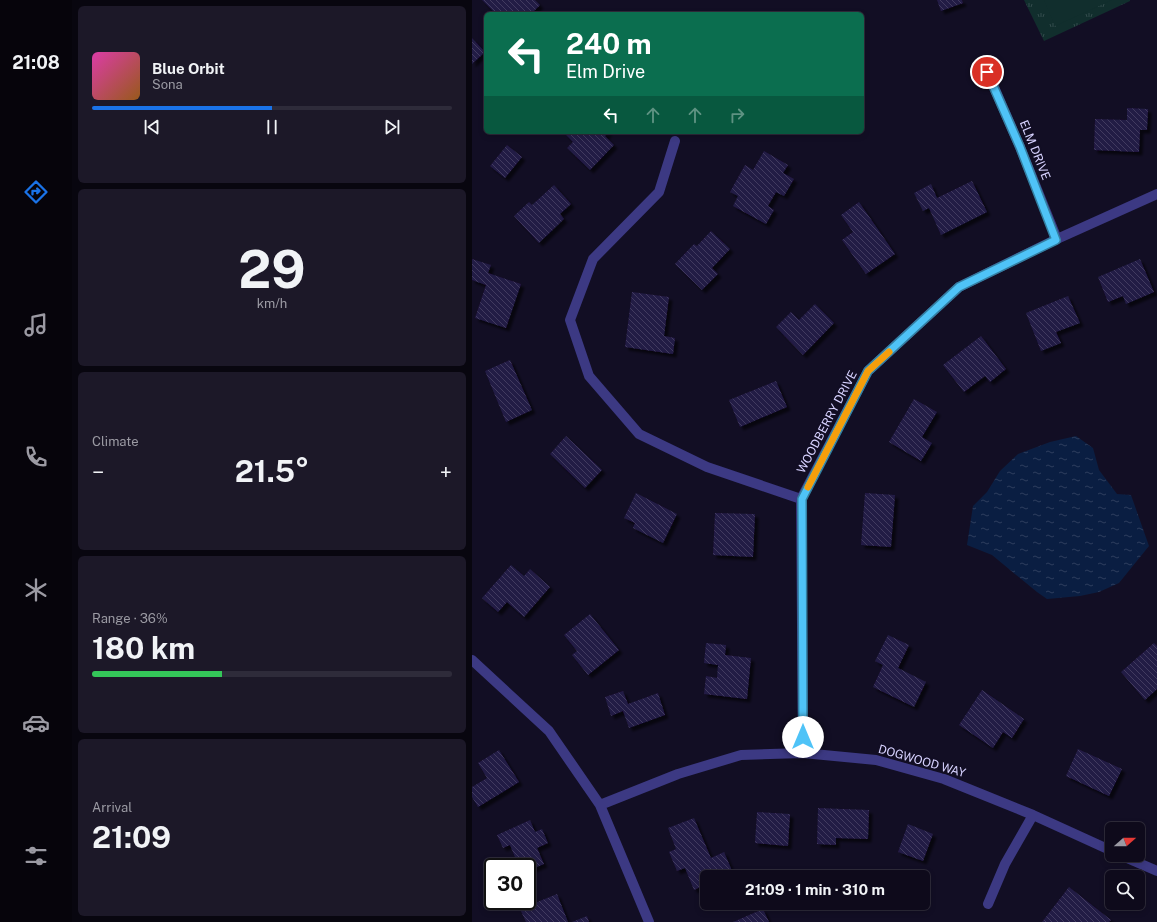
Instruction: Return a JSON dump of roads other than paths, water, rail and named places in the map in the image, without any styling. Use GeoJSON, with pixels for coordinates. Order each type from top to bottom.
{"type":"FeatureCollection","features":[{"type":"Feature","properties":{"kind":"street","name":"ELM DRIVE"},"geometry":{"type":"LineString","coordinates":[[987,72],[1020,147],[1056,240]]}},
{"type":"Feature","properties":{"kind":"street"},"geometry":{"type":"LineString","coordinates":[[675,141],[659,192],[593,258],[570,320],[589,376],[639,434],[706,467],[802,499]]}},
{"type":"Feature","properties":{"kind":"street","name":"WOODBERRY DRIVE"},"geometry":{"type":"LineString","coordinates":[[803,753],[802,499],[868,371],[959,287],[1056,240],[1157,194]]}},
{"type":"Feature","properties":{"kind":"street"},"geometry":{"type":"LineString","coordinates":[[472,660],[549,731],[600,805],[650,922]]}},
{"type":"Feature","properties":{"kind":"street","name":"DOGWOOD WAY"},"geometry":{"type":"LineString","coordinates":[[600,805],[678,774],[741,755],[803,753],[876,760],[944,779],[1033,815],[1105,848]]}},
{"type":"Feature","properties":{"kind":"street"},"geometry":{"type":"LineString","coordinates":[[988,904],[1005,864],[1033,815]]}},
{"type":"Feature","properties":{"kind":"street"},"geometry":{"type":"LineString","coordinates":[[1136,862],[1157,871]]}},
{"type":"Feature","properties":{"kind":"water"},"geometry":{"type":"Polygon","coordinates":[[[1076,436],[1093,448],[1099,470],[1117,494],[1131,495],[1149,546],[1119,583],[1099,592],[1080,596],[1047,599],[992,555],[967,545],[973,506],[987,492],[1000,471],[1018,454],[1050,442],[1076,436]]]}}]}
